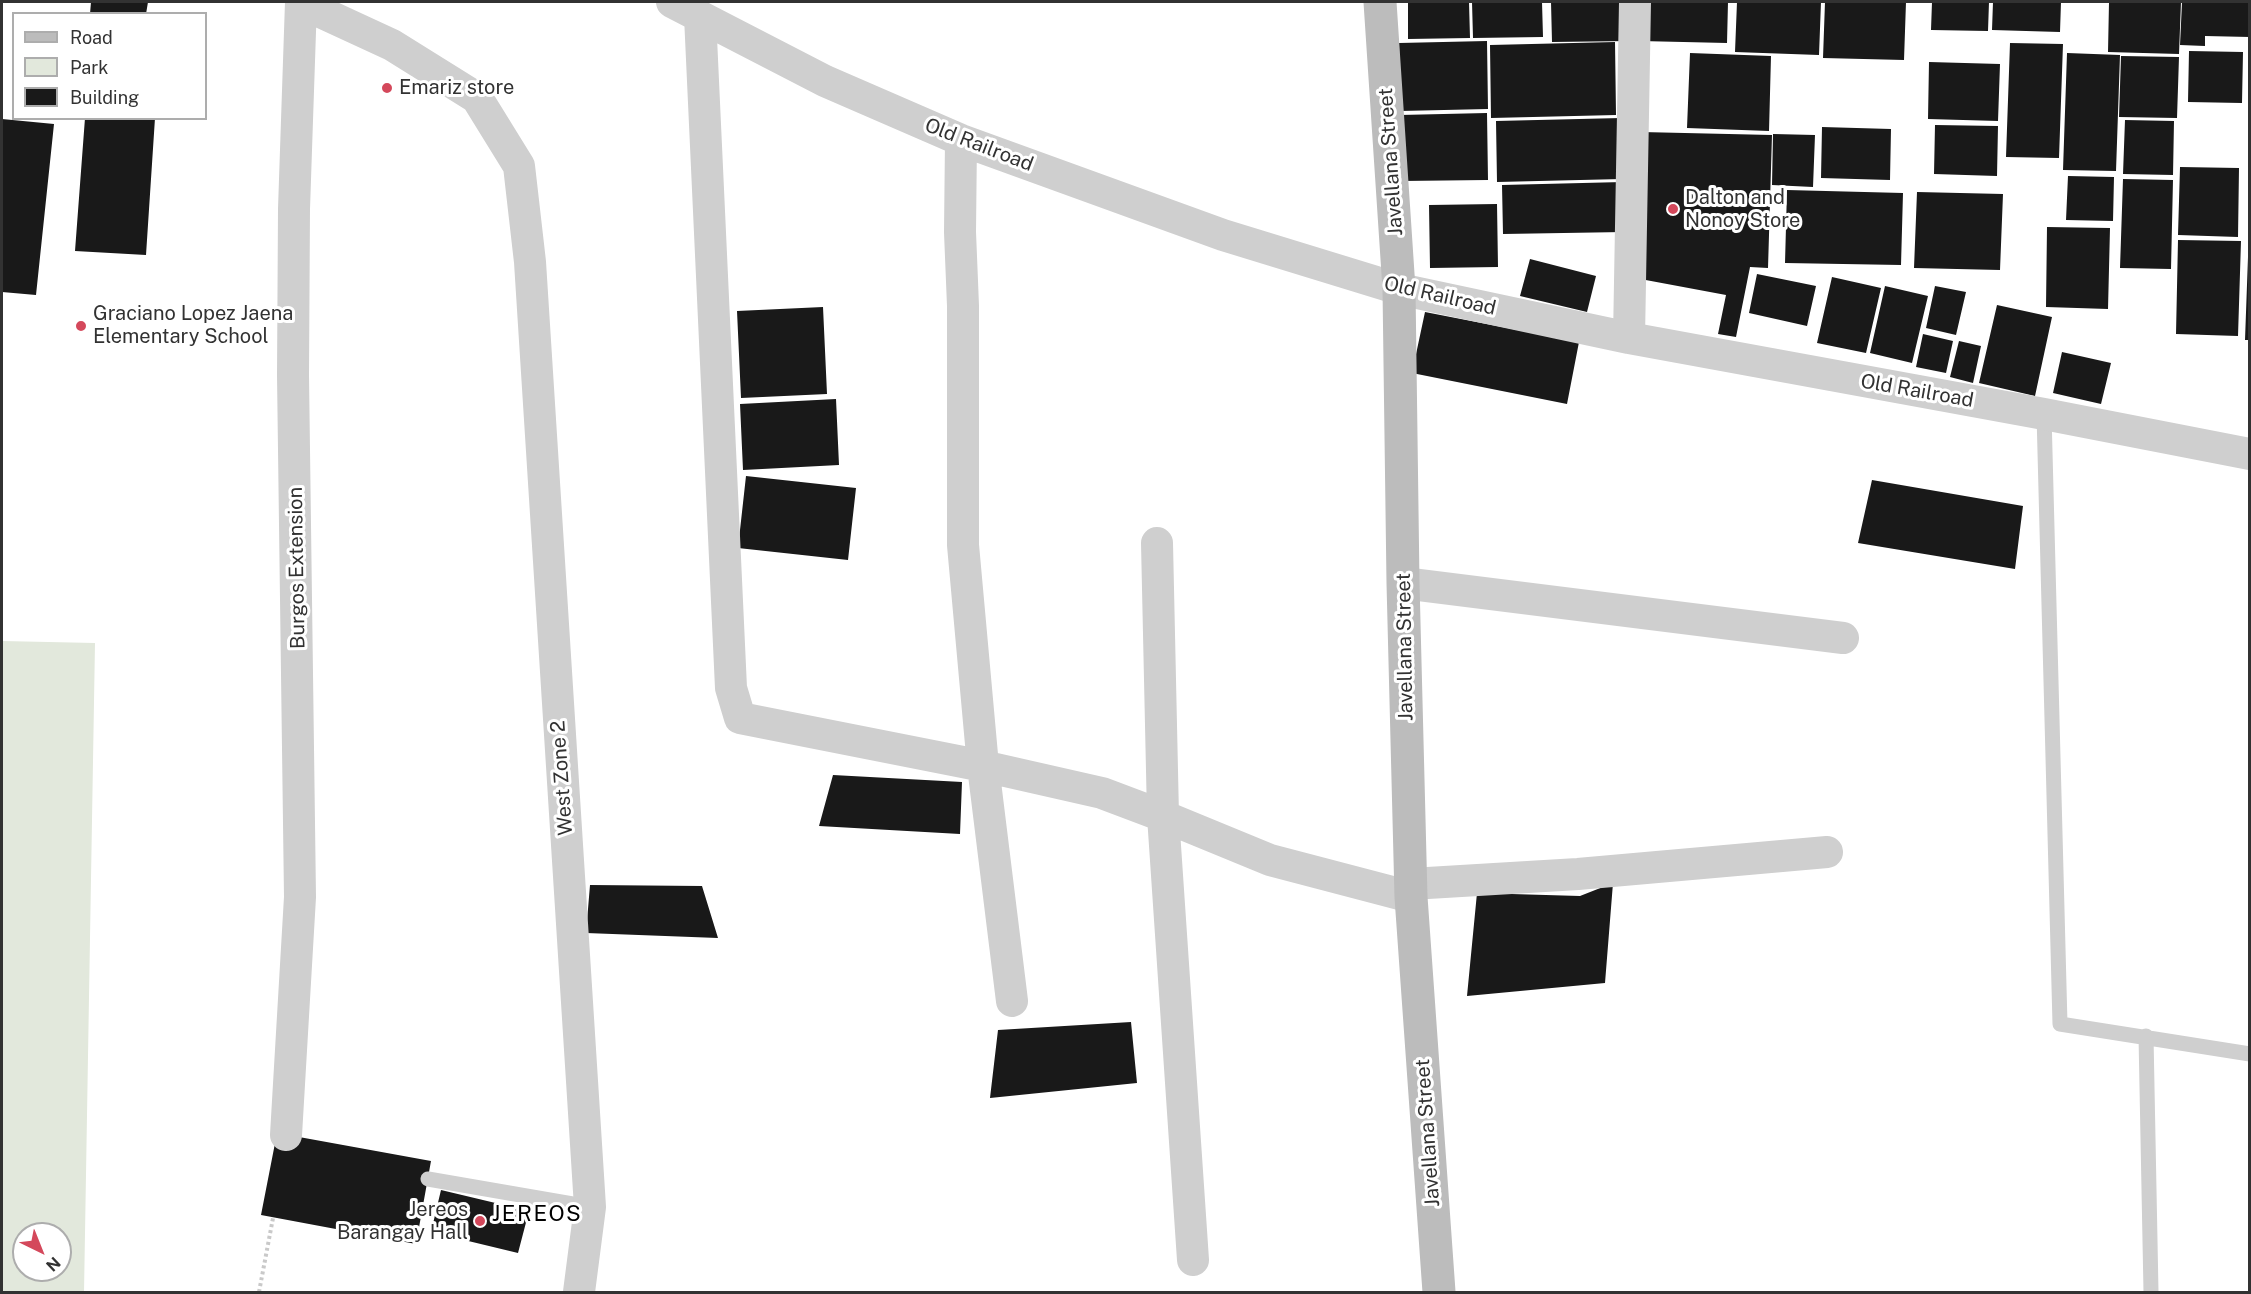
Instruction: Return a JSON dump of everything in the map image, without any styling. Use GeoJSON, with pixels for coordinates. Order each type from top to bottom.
{"type":"FeatureCollection","features":[{"type":"Feature","properties":{"kind":"street","name":"West Zone 2"},"geometry":{"type":"LineString","coordinates":[[301,2],[392,45],[477,98],[519,166],[530,262],[590,1207],[579,1293]]}},
{"type":"Feature","properties":{"kind":"street","name":"Burgos Extension"},"geometry":{"type":"LineString","coordinates":[[286,1135],[300,897],[293,375],[294,209],[301,2]]}},
{"type":"Feature","properties":{"kind":"street","name":"Old Railroad"},"geometry":{"type":"LineString","coordinates":[[672,2],[825,81],[961,140],[1222,235],[1399,289],[1629,338],[2250,454]]}},
{"type":"Feature","properties":{"kind":"street","name":"Javellana Street"},"geometry":{"type":"LineString","coordinates":[[1380,2],[1399,289],[1403,583],[1411,890],[1439,1293]]}},
{"type":"Feature","properties":{"kind":"street"},"geometry":{"type":"LineString","coordinates":[[1629,338],[1635,2]]}},
{"type":"Feature","properties":{"kind":"street"},"geometry":{"type":"LineString","coordinates":[[700,16],[731,688],[740,718],[983,766],[1102,793],[1270,860],[1411,890],[1827,852]]}},
{"type":"Feature","properties":{"kind":"street"},"geometry":{"type":"LineString","coordinates":[[961,140],[963,545],[983,766],[1012,1001]]}},
{"type":"Feature","properties":{"kind":"street"},"geometry":{"type":"LineString","coordinates":[[1157,543],[1163,816],[1193,1260]]}},
{"type":"Feature","properties":{"kind":"street"},"geometry":{"type":"LineString","coordinates":[[1403,583],[1843,638]]}},
{"type":"Feature","properties":{"kind":"lane"},"geometry":{"type":"LineString","coordinates":[[2044,414],[2061,1024],[2250,1054]]}},
{"type":"Feature","properties":{"kind":"lane"},"geometry":{"type":"LineString","coordinates":[[2146,1036],[2151,1293]]}},
{"type":"Feature","properties":{"kind":"lane"},"geometry":{"type":"LineString","coordinates":[[428,1179],[590,1207]]}},
{"type":"Feature","properties":{"kind":"path"},"geometry":{"type":"LineString","coordinates":[[259,1293],[273,1218]]}},
{"type":"Feature","properties":{"kind":"green space"},"geometry":{"type":"Polygon","coordinates":[[[2,641],[95,643],[84,1292],[2,1292],[2,641]]]}},
{"type":"Feature","properties":{"kind":"building"},"geometry":{"type":"Polygon","coordinates":[[[91,2],[148,2],[146,12],[90,12],[91,2]]]}},
{"type":"Feature","properties":{"kind":"building"},"geometry":{"type":"Polygon","coordinates":[[[1408,2],[1469,2],[1470,38],[1408,39],[1408,2]]]}},
{"type":"Feature","properties":{"kind":"building"},"geometry":{"type":"Polygon","coordinates":[[[1472,2],[1542,2],[1543,37],[1473,38],[1472,2]]]}},
{"type":"Feature","properties":{"kind":"building"},"geometry":{"type":"Polygon","coordinates":[[[1551,2],[1630,2],[1631,41],[1552,42],[1551,2]]]}},
{"type":"Feature","properties":{"kind":"building"},"geometry":{"type":"Polygon","coordinates":[[[1641,2],[1728,2],[1727,43],[1640,41],[1641,2]]]}},
{"type":"Feature","properties":{"kind":"building"},"geometry":{"type":"Polygon","coordinates":[[[1737,2],[1821,2],[1819,55],[1735,52],[1737,2]]]}},
{"type":"Feature","properties":{"kind":"building"},"geometry":{"type":"Polygon","coordinates":[[[1825,2],[1906,2],[1904,60],[1823,58],[1825,2]]]}},
{"type":"Feature","properties":{"kind":"building"},"geometry":{"type":"Polygon","coordinates":[[[1932,2],[1989,2],[1988,31],[1931,30],[1932,2]]]}},
{"type":"Feature","properties":{"kind":"building"},"geometry":{"type":"Polygon","coordinates":[[[1993,2],[2061,2],[2060,32],[1992,30],[1993,2]]]}},
{"type":"Feature","properties":{"kind":"building"},"geometry":{"type":"Polygon","coordinates":[[[2109,2],[2181,2],[2179,54],[2108,52],[2109,2]]]}},
{"type":"Feature","properties":{"kind":"building"},"geometry":{"type":"Polygon","coordinates":[[[2182,2],[2250,2],[2250,37],[2205,36],[2205,46],[2180,45],[2182,2]]]}},
{"type":"Feature","properties":{"kind":"building"},"geometry":{"type":"Polygon","coordinates":[[[1487,41],[1488,109],[1400,111],[1399,43],[1487,41]]]}},
{"type":"Feature","properties":{"kind":"building"},"geometry":{"type":"Polygon","coordinates":[[[1615,42],[1616,115],[1491,118],[1490,45],[1615,42]]]}},
{"type":"Feature","properties":{"kind":"building"},"geometry":{"type":"Polygon","coordinates":[[[2010,43],[2063,44],[2059,158],[2006,157],[2010,43]]]}},
{"type":"Feature","properties":{"kind":"building"},"geometry":{"type":"Polygon","coordinates":[[[2189,51],[2243,52],[2242,103],[2188,102],[2189,51]]]}},
{"type":"Feature","properties":{"kind":"building"},"geometry":{"type":"Polygon","coordinates":[[[1690,53],[1771,56],[1769,131],[1687,128],[1690,53]]]}},
{"type":"Feature","properties":{"kind":"building"},"geometry":{"type":"Polygon","coordinates":[[[2067,53],[2120,55],[2116,171],[2063,170],[2067,53]]]}},
{"type":"Feature","properties":{"kind":"building"},"geometry":{"type":"Polygon","coordinates":[[[2121,56],[2179,57],[2177,118],[2119,117],[2121,56]]]}},
{"type":"Feature","properties":{"kind":"building"},"geometry":{"type":"Polygon","coordinates":[[[1929,62],[2000,64],[1998,121],[1928,119],[1929,62]]]}},
{"type":"Feature","properties":{"kind":"building"},"geometry":{"type":"Polygon","coordinates":[[[1487,113],[1488,180],[1401,181],[1400,115],[1487,113]]]}},
{"type":"Feature","properties":{"kind":"building"},"geometry":{"type":"Polygon","coordinates":[[[1621,118],[1622,179],[1497,182],[1496,121],[1621,118]]]}},
{"type":"Feature","properties":{"kind":"building"},"geometry":{"type":"Polygon","coordinates":[[[2,119],[54,124],[36,295],[2,292],[2,119]]]}},
{"type":"Feature","properties":{"kind":"building"},"geometry":{"type":"Polygon","coordinates":[[[85,120],[155,120],[146,255],[75,251],[85,120]]]}},
{"type":"Feature","properties":{"kind":"building"},"geometry":{"type":"Polygon","coordinates":[[[2125,120],[2174,121],[2173,175],[2123,174],[2125,120]]]}},
{"type":"Feature","properties":{"kind":"building"},"geometry":{"type":"Polygon","coordinates":[[[1935,125],[1998,126],[1997,176],[1934,174],[1935,125]]]}},
{"type":"Feature","properties":{"kind":"building"},"geometry":{"type":"Polygon","coordinates":[[[1822,127],[1891,129],[1890,180],[1821,178],[1822,127]]]}},
{"type":"Feature","properties":{"kind":"building"},"geometry":{"type":"Polygon","coordinates":[[[1641,132],[1772,135],[1768,268],[1750,267],[1736,337],[1718,334],[1726,295],[1635,278],[1641,132]]]}},
{"type":"Feature","properties":{"kind":"building"},"geometry":{"type":"Polygon","coordinates":[[[1773,134],[1815,135],[1813,187],[1772,185],[1773,134]]]}},
{"type":"Feature","properties":{"kind":"building"},"geometry":{"type":"Polygon","coordinates":[[[2180,167],[2239,168],[2238,237],[2178,235],[2180,167]]]}},
{"type":"Feature","properties":{"kind":"building"},"geometry":{"type":"Polygon","coordinates":[[[2068,176],[2114,177],[2113,221],[2066,220],[2068,176]]]}},
{"type":"Feature","properties":{"kind":"building"},"geometry":{"type":"Polygon","coordinates":[[[2123,179],[2173,180],[2171,269],[2120,268],[2123,179]]]}},
{"type":"Feature","properties":{"kind":"building"},"geometry":{"type":"Polygon","coordinates":[[[1623,182],[1624,232],[1503,234],[1502,185],[1623,182]]]}},
{"type":"Feature","properties":{"kind":"building"},"geometry":{"type":"Polygon","coordinates":[[[1787,190],[1903,193],[1901,265],[1785,263],[1787,190]]]}},
{"type":"Feature","properties":{"kind":"building"},"geometry":{"type":"Polygon","coordinates":[[[1917,192],[2003,194],[2000,270],[1914,268],[1917,192]]]}},
{"type":"Feature","properties":{"kind":"building"},"geometry":{"type":"Polygon","coordinates":[[[1497,204],[1498,267],[1430,268],[1429,205],[1497,204]]]}},
{"type":"Feature","properties":{"kind":"building"},"geometry":{"type":"Polygon","coordinates":[[[2047,227],[2110,228],[2108,309],[2046,307],[2047,227]]]}},
{"type":"Feature","properties":{"kind":"building"},"geometry":{"type":"Polygon","coordinates":[[[2178,240],[2241,241],[2238,336],[2176,334],[2178,240]]]}},
{"type":"Feature","properties":{"kind":"building"},"geometry":{"type":"Polygon","coordinates":[[[2248,257],[2250,257],[2250,340],[2245,340],[2248,257]]]}},
{"type":"Feature","properties":{"kind":"building"},"geometry":{"type":"Polygon","coordinates":[[[1530,259],[1596,276],[1587,312],[1520,296],[1530,259]]]}},
{"type":"Feature","properties":{"kind":"building"},"geometry":{"type":"Polygon","coordinates":[[[1757,274],[1816,286],[1807,326],[1749,313],[1757,274]]]}},
{"type":"Feature","properties":{"kind":"building"},"geometry":{"type":"Polygon","coordinates":[[[1832,277],[1881,288],[1866,353],[1817,343],[1832,277]]]}},
{"type":"Feature","properties":{"kind":"building"},"geometry":{"type":"Polygon","coordinates":[[[1885,286],[1928,296],[1912,363],[1870,353],[1885,286]]]}},
{"type":"Feature","properties":{"kind":"building"},"geometry":{"type":"Polygon","coordinates":[[[1935,286],[1966,292],[1956,335],[1926,328],[1935,286]]]}},
{"type":"Feature","properties":{"kind":"building"},"geometry":{"type":"Polygon","coordinates":[[[1997,305],[2052,317],[2035,396],[1979,383],[1997,305]]]}},
{"type":"Feature","properties":{"kind":"building"},"geometry":{"type":"Polygon","coordinates":[[[823,307],[827,394],[741,398],[737,311],[823,307]]]}},
{"type":"Feature","properties":{"kind":"building"},"geometry":{"type":"Polygon","coordinates":[[[1425,312],[1579,342],[1567,404],[1412,373],[1425,312]]]}},
{"type":"Feature","properties":{"kind":"building"},"geometry":{"type":"Polygon","coordinates":[[[1923,334],[1953,341],[1946,373],[1916,367],[1923,334]]]}},
{"type":"Feature","properties":{"kind":"building"},"geometry":{"type":"Polygon","coordinates":[[[1959,341],[1981,346],[1973,383],[1950,377],[1959,341]]]}},
{"type":"Feature","properties":{"kind":"building"},"geometry":{"type":"Polygon","coordinates":[[[2062,352],[2111,363],[2101,404],[2053,393],[2062,352]]]}},
{"type":"Feature","properties":{"kind":"building"},"geometry":{"type":"Polygon","coordinates":[[[836,399],[839,465],[743,470],[740,404],[836,399]]]}},
{"type":"Feature","properties":{"kind":"building"},"geometry":{"type":"Polygon","coordinates":[[[746,476],[856,488],[848,560],[738,548],[746,476]]]}},
{"type":"Feature","properties":{"kind":"building"},"geometry":{"type":"Polygon","coordinates":[[[1872,480],[2023,506],[2015,569],[1858,543],[1872,480]]]}},
{"type":"Feature","properties":{"kind":"building"},"geometry":{"type":"Polygon","coordinates":[[[833,775],[962,782],[960,834],[819,826],[833,775]]]}},
{"type":"Feature","properties":{"kind":"building"},"geometry":{"type":"Polygon","coordinates":[[[1613,883],[1605,983],[1467,996],[1477,893],[1580,896],[1613,883]]]}},
{"type":"Feature","properties":{"kind":"building"},"geometry":{"type":"Polygon","coordinates":[[[590,885],[702,886],[718,938],[586,933],[590,885]]]}},
{"type":"Feature","properties":{"kind":"building"},"geometry":{"type":"Polygon","coordinates":[[[1131,1022],[1137,1083],[990,1098],[998,1030],[1131,1022]]]}},
{"type":"Feature","properties":{"kind":"building"},"geometry":{"type":"Polygon","coordinates":[[[277,1133],[431,1161],[416,1244],[261,1215],[277,1133]]]}},
{"type":"Feature","properties":{"kind":"building","name":"Jereos Barangay Hall"},"geometry":{"type":"Polygon","coordinates":[[[441,1190],[529,1211],[518,1253],[431,1232],[441,1190]]]}},
{"type":"Feature","properties":{"kind":"place","name":"Emariz store"},"geometry":{"type":"Point","coordinates":[387,88]}},
{"type":"Feature","properties":{"kind":"place","name":"Dalton and Nonoy Store"},"geometry":{"type":"Point","coordinates":[1673,209]}},
{"type":"Feature","properties":{"kind":"place","name":"Graciano Lopez Jaena Elementary School"},"geometry":{"type":"Point","coordinates":[81,326]}},
{"type":"Feature","properties":{"kind":"place","name":"Jereos Barangay Hall"},"geometry":{"type":"Point","coordinates":[480,1221]}},
{"type":"Feature","properties":{"kind":"district","name":"JEREOS"},"geometry":{"type":"Point","coordinates":[537,1214]}}]}
